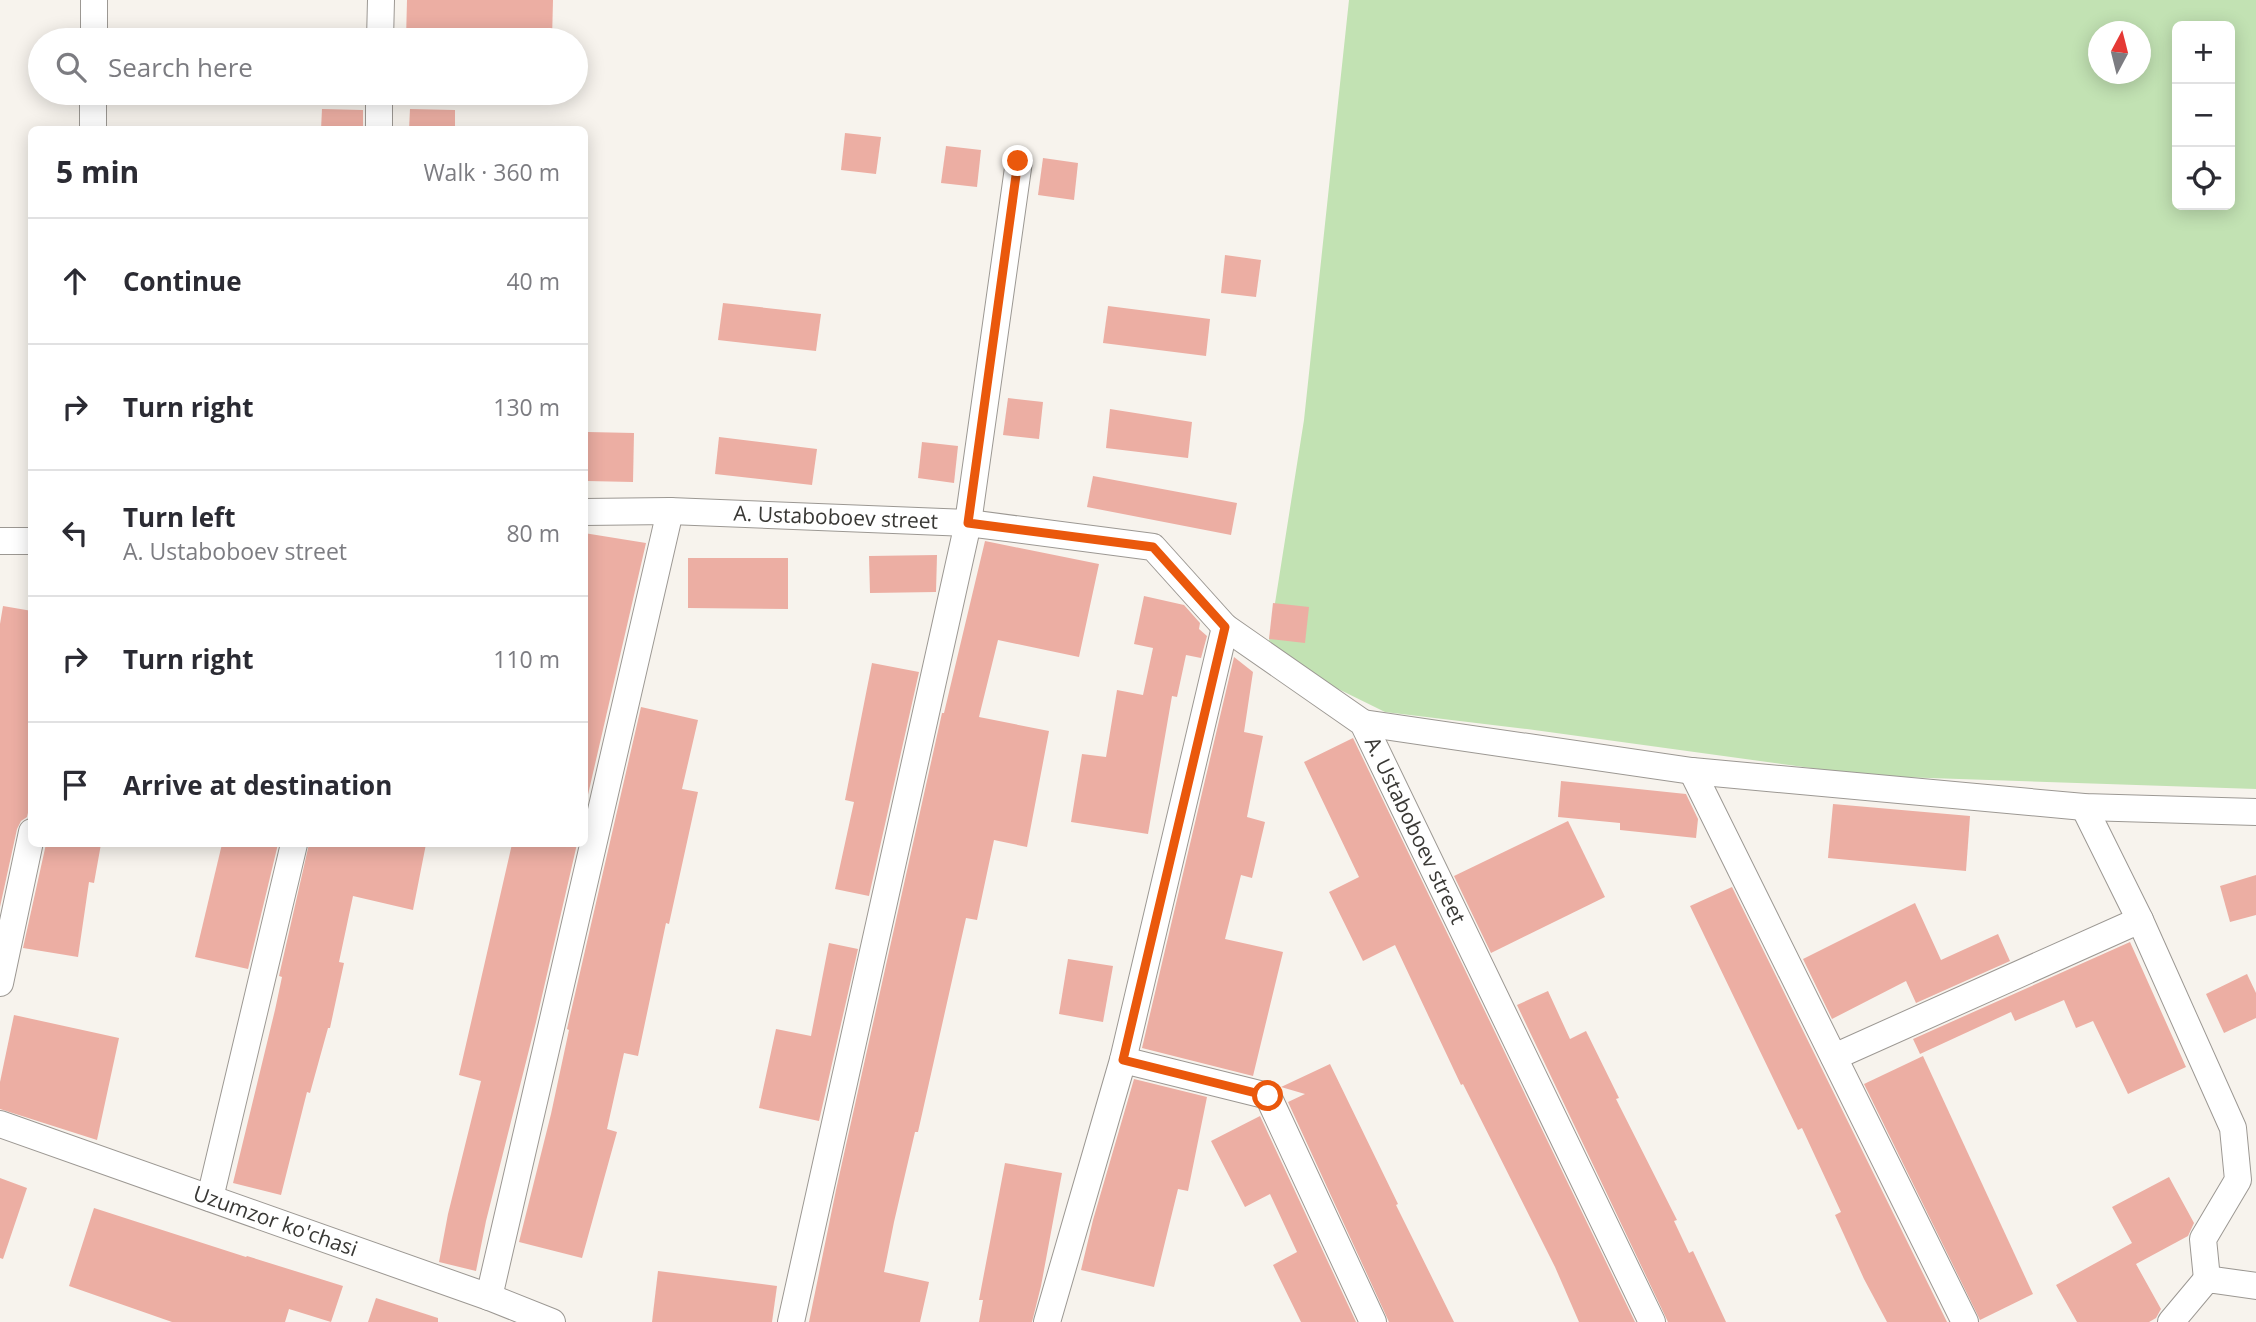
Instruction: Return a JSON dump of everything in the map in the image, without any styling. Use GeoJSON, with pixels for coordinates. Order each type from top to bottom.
{"type":"FeatureCollection","features":[{"type":"Feature","properties":{"kind":"street"},"geometry":{"type":"LineString","coordinates":[[93,28],[94,0]]}},
{"type":"Feature","properties":{"kind":"street"},"geometry":{"type":"LineString","coordinates":[[380,28],[381,0]]}},
{"type":"Feature","properties":{"kind":"street"},"geometry":{"type":"LineString","coordinates":[[93,105],[93,126]]}},
{"type":"Feature","properties":{"kind":"street"},"geometry":{"type":"LineString","coordinates":[[379,105],[379,126]]}},
{"type":"Feature","properties":{"kind":"street"},"geometry":{"type":"LineString","coordinates":[[791,1322],[968,523],[1018,161]]}},
{"type":"Feature","properties":{"kind":"street"},"geometry":{"type":"LineString","coordinates":[[489,1297],[670,510]]}},
{"type":"Feature","properties":{"kind":"street","name":"A. Ustaboboev street"},"geometry":{"type":"LineString","coordinates":[[588,512],[670,510],[968,523],[1153,547],[1225,627],[1363,723],[1652,1322]]}},
{"type":"Feature","properties":{"kind":"street"},"geometry":{"type":"LineString","coordinates":[[0,541],[28,541]]}},
{"type":"Feature","properties":{"kind":"street"},"geometry":{"type":"LineString","coordinates":[[1046,1322],[1123,1060],[1225,627]]}},
{"type":"Feature","properties":{"kind":"street"},"geometry":{"type":"LineString","coordinates":[[1363,723],[1692,771],[2084,807],[2256,812]]}},
{"type":"Feature","properties":{"kind":"street"},"geometry":{"type":"LineString","coordinates":[[1692,771],[1965,1322]]}},
{"type":"Feature","properties":{"kind":"street"},"geometry":{"type":"LineString","coordinates":[[2084,807],[2140,920],[2233,1128],[2238,1180],[2203,1239],[2207,1279],[2171,1322]]}},
{"type":"Feature","properties":{"kind":"street"},"geometry":{"type":"LineString","coordinates":[[0,983],[29,847]]}},
{"type":"Feature","properties":{"kind":"street"},"geometry":{"type":"LineString","coordinates":[[210,1198],[293,847]]}},
{"type":"Feature","properties":{"kind":"street"},"geometry":{"type":"LineString","coordinates":[[1834,1057],[2140,920]]}},
{"type":"Feature","properties":{"kind":"street"},"geometry":{"type":"LineString","coordinates":[[1123,1060],[1268,1096],[1373,1322]]}},
{"type":"Feature","properties":{"kind":"street","name":"Uzumzor ko'chasi"},"geometry":{"type":"LineString","coordinates":[[0,1124],[489,1297],[552,1322]]}},
{"type":"Feature","properties":{"kind":"street"},"geometry":{"type":"LineString","coordinates":[[2207,1279],[2256,1286]]}},
{"type":"Feature","properties":{"kind":"green space"},"geometry":{"type":"Polygon","coordinates":[[[1349,0],[2256,0],[2256,789],[1870,776],[1385,712],[1320,680],[1269,641],[1304,420],[1349,0]]]}},
{"type":"Feature","properties":{"kind":"building"},"geometry":{"type":"Polygon","coordinates":[[[407,0],[553,0],[552,28],[406,28],[407,0]]]}},
{"type":"Feature","properties":{"kind":"building"},"geometry":{"type":"Polygon","coordinates":[[[322,109],[363,110],[363,126],[321,126],[322,109]]]}},
{"type":"Feature","properties":{"kind":"building"},"geometry":{"type":"Polygon","coordinates":[[[410,109],[455,110],[455,126],[409,126],[410,109]]]}},
{"type":"Feature","properties":{"kind":"building"},"geometry":{"type":"Polygon","coordinates":[[[845,133],[881,137],[876,174],[841,170],[845,133]]]}},
{"type":"Feature","properties":{"kind":"building"},"geometry":{"type":"Polygon","coordinates":[[[946,146],[981,150],[977,187],[941,183],[946,146]]]}},
{"type":"Feature","properties":{"kind":"building"},"geometry":{"type":"Polygon","coordinates":[[[1043,158],[1078,163],[1074,200],[1038,195],[1043,158]]]}},
{"type":"Feature","properties":{"kind":"building"},"geometry":{"type":"Polygon","coordinates":[[[1225,255],[1261,260],[1256,297],[1221,293],[1225,255]]]}},
{"type":"Feature","properties":{"kind":"building"},"geometry":{"type":"Polygon","coordinates":[[[723,303],[821,314],[816,351],[718,340],[723,303]]]}},
{"type":"Feature","properties":{"kind":"building"},"geometry":{"type":"Polygon","coordinates":[[[1108,306],[1210,319],[1206,356],[1103,343],[1108,306]]]}},
{"type":"Feature","properties":{"kind":"building"},"geometry":{"type":"Polygon","coordinates":[[[1008,398],[1043,402],[1039,439],[1003,435],[1008,398]]]}},
{"type":"Feature","properties":{"kind":"building"},"geometry":{"type":"Polygon","coordinates":[[[1110,409],[1192,422],[1188,458],[1106,448],[1110,409]]]}},
{"type":"Feature","properties":{"kind":"building"},"geometry":{"type":"Polygon","coordinates":[[[588,432],[634,433],[633,482],[588,481],[588,432]]]}},
{"type":"Feature","properties":{"kind":"building"},"geometry":{"type":"Polygon","coordinates":[[[719,437],[817,449],[812,485],[715,474],[719,437]]]}},
{"type":"Feature","properties":{"kind":"building"},"geometry":{"type":"Polygon","coordinates":[[[922,442],[958,446],[954,483],[918,478],[922,442]]]}},
{"type":"Feature","properties":{"kind":"building"},"geometry":{"type":"Polygon","coordinates":[[[1093,476],[1237,503],[1231,535],[1087,507],[1093,476]]]}},
{"type":"Feature","properties":{"kind":"building"},"geometry":{"type":"Polygon","coordinates":[[[588,534],[646,543],[588,795],[588,534]]]}},
{"type":"Feature","properties":{"kind":"building"},"geometry":{"type":"Polygon","coordinates":[[[985,541],[1099,564],[1079,657],[998,640],[979,717],[1049,731],[1027,847],[994,840],[977,920],[966,918],[918,1132],[915,1132],[894,1222],[884,1272],[929,1282],[920,1322],[809,1322],[942,713],[985,541]]]}},
{"type":"Feature","properties":{"kind":"building"},"geometry":{"type":"Polygon","coordinates":[[[937,555],[936,592],[870,593],[869,556],[937,555]]]}},
{"type":"Feature","properties":{"kind":"building"},"geometry":{"type":"Polygon","coordinates":[[[688,558],[788,558],[788,609],[688,608],[688,558]]]}},
{"type":"Feature","properties":{"kind":"building"},"geometry":{"type":"Polygon","coordinates":[[[1144,596],[1184,605],[1200,623],[1199,629],[1207,636],[1201,658],[1186,655],[1177,697],[1172,696],[1148,834],[1071,822],[1082,754],[1106,757],[1117,690],[1143,695],[1153,648],[1134,644],[1144,596]]]}},
{"type":"Feature","properties":{"kind":"building"},"geometry":{"type":"Polygon","coordinates":[[[1273,603],[1309,607],[1305,643],[1269,639],[1273,603]]]}},
{"type":"Feature","properties":{"kind":"building"},"geometry":{"type":"Polygon","coordinates":[[[3,606],[28,610],[28,813],[17,829],[0,907],[0,624],[3,606]]]}},
{"type":"Feature","properties":{"kind":"building"},"geometry":{"type":"Polygon","coordinates":[[[1234,657],[1253,672],[1244,732],[1263,736],[1247,817],[1265,822],[1252,878],[1241,875],[1225,939],[1283,952],[1253,1076],[1142,1048],[1234,657]]]}},
{"type":"Feature","properties":{"kind":"building"},"geometry":{"type":"Polygon","coordinates":[[[872,663],[919,672],[869,896],[835,889],[854,802],[845,800],[872,663]]]}},
{"type":"Feature","properties":{"kind":"building"},"geometry":{"type":"Polygon","coordinates":[[[641,707],[698,720],[682,789],[698,792],[669,924],[666,923],[638,1056],[624,1053],[607,1129],[617,1132],[582,1258],[519,1242],[551,1114],[569,1030],[567,1029],[641,707]]]}},
{"type":"Feature","properties":{"kind":"building"},"geometry":{"type":"Polygon","coordinates":[[[1353,738],[1635,1322],[1579,1322],[1555,1267],[1463,1084],[1461,1085],[1395,945],[1363,961],[1329,892],[1359,877],[1304,762],[1353,738]]]}},
{"type":"Feature","properties":{"kind":"building"},"geometry":{"type":"Polygon","coordinates":[[[1561,781],[1686,794],[1698,819],[1696,838],[1620,830],[1620,823],[1558,817],[1561,781]]]}},
{"type":"Feature","properties":{"kind":"building"},"geometry":{"type":"Polygon","coordinates":[[[1833,804],[1970,816],[1966,871],[1828,858],[1833,804]]]}},
{"type":"Feature","properties":{"kind":"building"},"geometry":{"type":"Polygon","coordinates":[[[1568,821],[1605,897],[1491,953],[1454,876],[1568,821]]]}},
{"type":"Feature","properties":{"kind":"building"},"geometry":{"type":"Polygon","coordinates":[[[45,847],[100,847],[94,883],[89,882],[78,957],[23,948],[45,847]]]}},
{"type":"Feature","properties":{"kind":"building"},"geometry":{"type":"Polygon","coordinates":[[[221,847],[277,847],[248,969],[195,957],[221,847]]]}},
{"type":"Feature","properties":{"kind":"building"},"geometry":{"type":"Polygon","coordinates":[[[308,847],[425,847],[413,910],[353,896],[339,962],[344,963],[330,1028],[310,1093],[307,1092],[281,1195],[233,1183],[275,1010],[282,977],[279,976],[308,847]]]}},
{"type":"Feature","properties":{"kind":"building"},"geometry":{"type":"Polygon","coordinates":[[[511,847],[576,847],[476,1271],[439,1262],[481,1081],[459,1075],[511,847]]]}},
{"type":"Feature","properties":{"kind":"building"},"geometry":{"type":"Polygon","coordinates":[[[2256,875],[2256,915],[2230,922],[2220,886],[2256,875]]]}},
{"type":"Feature","properties":{"kind":"building"},"geometry":{"type":"Polygon","coordinates":[[[1732,887],[1947,1322],[1887,1322],[1864,1279],[1835,1215],[1841,1212],[1802,1128],[1798,1130],[1690,906],[1732,887]]]}},
{"type":"Feature","properties":{"kind":"building"},"geometry":{"type":"Polygon","coordinates":[[[1915,903],[1941,960],[1998,934],[2010,961],[1916,1003],[1906,981],[1832,1019],[1803,959],[1915,903]]]}},
{"type":"Feature","properties":{"kind":"building"},"geometry":{"type":"Polygon","coordinates":[[[2130,942],[2186,1067],[2128,1094],[2093,1021],[2076,1028],[2064,1000],[2015,1021],[2011,1012],[1920,1054],[1913,1039],[2130,942]]]}},
{"type":"Feature","properties":{"kind":"building"},"geometry":{"type":"Polygon","coordinates":[[[829,943],[858,949],[819,1121],[759,1108],[776,1029],[811,1036],[829,943]]]}},
{"type":"Feature","properties":{"kind":"building"},"geometry":{"type":"Polygon","coordinates":[[[1068,959],[1113,966],[1103,1022],[1059,1014],[1068,959]]]}},
{"type":"Feature","properties":{"kind":"building"},"geometry":{"type":"Polygon","coordinates":[[[2247,974],[2256,993],[2256,1018],[2224,1033],[2206,994],[2247,974]]]}},
{"type":"Feature","properties":{"kind":"building"},"geometry":{"type":"Polygon","coordinates":[[[1548,991],[1570,1039],[1586,1031],[1619,1098],[1616,1099],[1677,1220],[1674,1221],[1689,1253],[1693,1251],[1726,1322],[1668,1322],[1517,1005],[1548,991]]]}},
{"type":"Feature","properties":{"kind":"building"},"geometry":{"type":"Polygon","coordinates":[[[14,1015],[119,1038],[97,1140],[0,1109],[0,1082],[14,1015]]]}},
{"type":"Feature","properties":{"kind":"building"},"geometry":{"type":"Polygon","coordinates":[[[1923,1056],[2033,1294],[1980,1320],[1864,1084],[1923,1056]]]}},
{"type":"Feature","properties":{"kind":"building"},"geometry":{"type":"Polygon","coordinates":[[[1330,1064],[1454,1322],[1389,1322],[1288,1102],[1305,1094],[1281,1087],[1330,1064]]]}},
{"type":"Feature","properties":{"kind":"building"},"geometry":{"type":"Polygon","coordinates":[[[1134,1079],[1207,1097],[1188,1191],[1178,1189],[1154,1287],[1081,1270],[1134,1079]]]}},
{"type":"Feature","properties":{"kind":"building"},"geometry":{"type":"Polygon","coordinates":[[[1260,1116],[1356,1322],[1301,1322],[1273,1265],[1297,1252],[1270,1194],[1245,1207],[1211,1141],[1260,1116]]]}},
{"type":"Feature","properties":{"kind":"building"},"geometry":{"type":"Polygon","coordinates":[[[1005,1163],[1062,1173],[1032,1322],[979,1322],[983,1300],[979,1300],[1005,1163]]]}},
{"type":"Feature","properties":{"kind":"building"},"geometry":{"type":"Polygon","coordinates":[[[2169,1177],[2194,1223],[2188,1236],[2136,1264],[2161,1309],[2156,1318],[2149,1322],[2077,1322],[2056,1285],[2132,1243],[2112,1207],[2169,1177]]]}},
{"type":"Feature","properties":{"kind":"building"},"geometry":{"type":"Polygon","coordinates":[[[0,1178],[27,1188],[3,1259],[0,1258],[0,1178]]]}},
{"type":"Feature","properties":{"kind":"building"},"geometry":{"type":"Polygon","coordinates":[[[94,1208],[343,1286],[331,1322],[289,1309],[285,1322],[172,1322],[69,1286],[94,1208]]]}},
{"type":"Feature","properties":{"kind":"building"},"geometry":{"type":"Polygon","coordinates":[[[658,1271],[777,1286],[772,1322],[652,1322],[658,1271]]]}},
{"type":"Feature","properties":{"kind":"building"},"geometry":{"type":"Polygon","coordinates":[[[376,1298],[438,1318],[438,1322],[368,1322],[376,1298]]]}},
{"type":"Feature","properties":{"kind":"route"},"geometry":{"type":"LineString","coordinates":[[1018,161],[968,523],[1153,547],[1225,627],[1123,1060],[1268,1096]]}}]}
